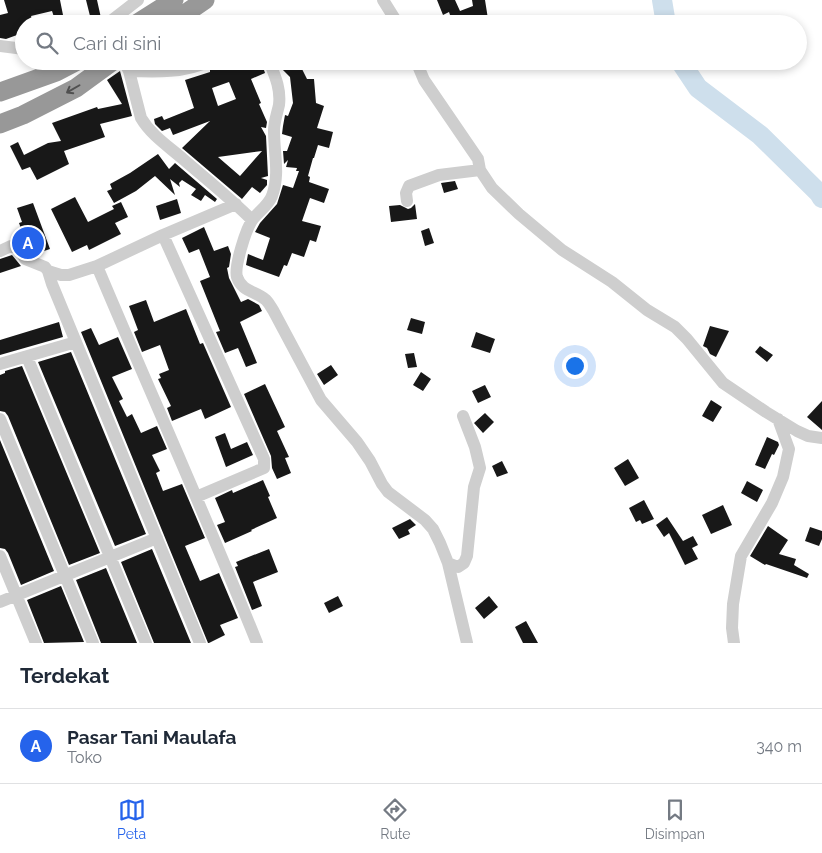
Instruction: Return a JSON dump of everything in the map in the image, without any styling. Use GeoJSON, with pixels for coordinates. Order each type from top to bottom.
{"type":"FeatureCollection","features":[{"type":"Feature","properties":{"kind":"highway"},"geometry":{"type":"LineString","coordinates":[[170,13],[205,0]]}},
{"type":"Feature","properties":{"kind":"highway"},"geometry":{"type":"LineString","coordinates":[[0,92],[47,70]]}},
{"type":"Feature","properties":{"kind":"highway"},"geometry":{"type":"LineString","coordinates":[[0,124],[23,115],[112,70]]}},
{"type":"Feature","properties":{"kind":"street"},"geometry":{"type":"LineString","coordinates":[[119,15],[138,0]]}},
{"type":"Feature","properties":{"kind":"street"},"geometry":{"type":"LineString","coordinates":[[383,0],[392,15]]}},
{"type":"Feature","properties":{"kind":"street"},"geometry":{"type":"LineString","coordinates":[[0,46],[15,48]]}},
{"type":"Feature","properties":{"kind":"street"},"geometry":{"type":"LineString","coordinates":[[124,70],[145,125],[252,220]]}},
{"type":"Feature","properties":{"kind":"street"},"geometry":{"type":"LineString","coordinates":[[169,70],[182,70]]}},
{"type":"Feature","properties":{"kind":"street"},"geometry":{"type":"LineString","coordinates":[[273,70],[279,92],[274,124],[277,163],[276,181],[269,202],[252,220],[237,264],[237,276],[246,290],[266,300],[281,323],[321,400],[357,442],[388,492],[429,524],[448,562],[467,643]]}},
{"type":"Feature","properties":{"kind":"street"},"geometry":{"type":"LineString","coordinates":[[420,70],[424,80],[478,159],[480,170],[492,188],[519,214],[562,250],[612,282],[647,310],[675,328],[687,339],[723,384],[808,436],[822,438]]}},
{"type":"Feature","properties":{"kind":"street"},"geometry":{"type":"LineString","coordinates":[[407,201],[406,193],[410,186],[439,175],[480,170]]}},
{"type":"Feature","properties":{"kind":"street"},"geometry":{"type":"LineString","coordinates":[[48,271],[69,275],[97,266],[236,204]]}},
{"type":"Feature","properties":{"kind":"street"},"geometry":{"type":"LineString","coordinates":[[163,235],[264,460],[264,468],[196,497]]}},
{"type":"Feature","properties":{"kind":"street"},"geometry":{"type":"LineString","coordinates":[[0,251],[11,246],[19,248],[25,259],[45,267],[48,271],[200,643]]}},
{"type":"Feature","properties":{"kind":"street"},"geometry":{"type":"LineString","coordinates":[[97,266],[257,643]]}},
{"type":"Feature","properties":{"kind":"street"},"geometry":{"type":"LineString","coordinates":[[0,364],[76,342]]}},
{"type":"Feature","properties":{"kind":"street"},"geometry":{"type":"LineString","coordinates":[[27,357],[146,643]]}},
{"type":"Feature","properties":{"kind":"street"},"geometry":{"type":"LineString","coordinates":[[448,562],[458,567],[464,563],[467,556],[474,487],[480,468],[475,447],[463,416]]}},
{"type":"Feature","properties":{"kind":"street"},"geometry":{"type":"LineString","coordinates":[[0,419],[93,643]]}},
{"type":"Feature","properties":{"kind":"street"},"geometry":{"type":"LineString","coordinates":[[734,643],[732,620],[740,556],[777,492],[783,477],[789,449],[778,419]]}},
{"type":"Feature","properties":{"kind":"street"},"geometry":{"type":"LineString","coordinates":[[0,602],[157,538]]}},
{"type":"Feature","properties":{"kind":"street"},"geometry":{"type":"LineString","coordinates":[[0,556],[36,643]]}},
{"type":"Feature","properties":{"kind":"building"},"geometry":{"type":"Polygon","coordinates":[[[4,0],[60,0],[63,15],[53,15],[52,11],[35,15],[15,15],[15,36],[6,39],[0,38],[0,15],[8,13],[4,0]]]}},
{"type":"Feature","properties":{"kind":"building"},"geometry":{"type":"Polygon","coordinates":[[[86,0],[97,0],[100,15],[90,15],[86,0]]]}},
{"type":"Feature","properties":{"kind":"building"},"geometry":{"type":"Polygon","coordinates":[[[437,0],[455,0],[460,11],[473,6],[472,0],[485,0],[487,15],[450,15],[449,12],[443,15],[437,0]]]}},
{"type":"Feature","properties":{"kind":"building"},"geometry":{"type":"Polygon","coordinates":[[[210,70],[264,70],[265,73],[251,79],[267,122],[266,128],[261,127],[266,136],[268,176],[261,178],[267,180],[267,185],[260,193],[252,187],[242,199],[182,148],[210,121],[173,135],[170,128],[162,131],[155,124],[154,119],[162,116],[164,120],[194,108],[185,80],[210,72],[210,70]],[[229,82],[212,88],[218,106],[236,99],[229,82]],[[262,151],[218,157],[240,176],[262,151]]]}},
{"type":"Feature","properties":{"kind":"building"},"geometry":{"type":"Polygon","coordinates":[[[283,70],[302,70],[307,79],[314,79],[316,103],[324,106],[317,128],[333,132],[329,148],[318,145],[308,176],[310,177],[309,182],[329,189],[324,203],[310,198],[302,221],[321,226],[316,242],[310,240],[304,257],[292,253],[287,266],[284,265],[279,277],[246,265],[248,254],[263,260],[270,238],[255,232],[260,223],[277,204],[283,185],[293,188],[299,171],[296,171],[297,168],[286,167],[288,160],[284,164],[283,151],[287,151],[292,137],[282,134],[285,115],[288,116],[293,103],[290,77],[283,70]]]}},
{"type":"Feature","properties":{"kind":"building"},"geometry":{"type":"Polygon","coordinates":[[[120,71],[132,116],[100,124],[105,137],[64,151],[69,164],[37,180],[30,167],[22,170],[10,146],[18,142],[24,155],[48,143],[61,141],[52,123],[97,107],[98,109],[122,104],[107,80],[120,71]]]}},
{"type":"Feature","properties":{"kind":"building"},"geometry":{"type":"Polygon","coordinates":[[[158,154],[169,169],[175,163],[217,199],[215,202],[205,195],[201,201],[191,195],[196,189],[182,180],[179,183],[180,187],[170,179],[175,195],[155,176],[136,191],[114,203],[107,191],[112,189],[110,184],[158,154]]]}},
{"type":"Feature","properties":{"kind":"building"},"geometry":{"type":"Polygon","coordinates":[[[455,181],[458,189],[444,193],[441,183],[455,181]]]}},
{"type":"Feature","properties":{"kind":"building"},"geometry":{"type":"Polygon","coordinates":[[[75,197],[88,222],[114,209],[112,206],[121,202],[128,217],[115,223],[121,234],[89,250],[87,245],[72,252],[51,209],[75,197]]]}},
{"type":"Feature","properties":{"kind":"building"},"geometry":{"type":"Polygon","coordinates":[[[177,199],[181,213],[160,220],[156,206],[177,199]]]}},
{"type":"Feature","properties":{"kind":"building"},"geometry":{"type":"Polygon","coordinates":[[[33,203],[50,249],[35,254],[31,253],[27,245],[19,223],[22,222],[17,208],[33,203]]]}},
{"type":"Feature","properties":{"kind":"building"},"geometry":{"type":"Polygon","coordinates":[[[415,204],[417,219],[391,222],[389,206],[400,205],[408,209],[415,204]]]}},
{"type":"Feature","properties":{"kind":"building"},"geometry":{"type":"Polygon","coordinates":[[[204,227],[214,251],[228,246],[231,254],[229,267],[227,268],[229,278],[241,302],[248,299],[259,305],[262,311],[240,322],[257,363],[246,367],[238,348],[225,353],[216,332],[220,331],[200,281],[210,277],[199,249],[189,253],[182,238],[204,227]]]}},
{"type":"Feature","properties":{"kind":"building"},"geometry":{"type":"Polygon","coordinates":[[[429,228],[434,243],[425,246],[421,231],[429,228]]]}},
{"type":"Feature","properties":{"kind":"building"},"geometry":{"type":"Polygon","coordinates":[[[12,255],[21,266],[0,273],[0,259],[12,255]]]}},
{"type":"Feature","properties":{"kind":"building"},"geometry":{"type":"Polygon","coordinates":[[[146,300],[154,322],[186,309],[200,344],[203,343],[231,407],[205,419],[201,409],[172,421],[167,408],[171,406],[158,379],[161,378],[159,374],[169,370],[160,345],[142,352],[134,332],[138,330],[129,306],[146,300]]]}},
{"type":"Feature","properties":{"kind":"building"},"geometry":{"type":"Polygon","coordinates":[[[411,318],[425,322],[422,334],[407,330],[411,318]]]}},
{"type":"Feature","properties":{"kind":"building"},"geometry":{"type":"Polygon","coordinates":[[[59,322],[63,337],[0,355],[0,340],[59,322]]]}},
{"type":"Feature","properties":{"kind":"building"},"geometry":{"type":"Polygon","coordinates":[[[710,326],[729,331],[716,357],[710,354],[707,348],[703,346],[710,326]]]}},
{"type":"Feature","properties":{"kind":"building"},"geometry":{"type":"Polygon","coordinates":[[[91,328],[99,345],[118,337],[132,369],[112,377],[123,399],[119,401],[127,417],[132,414],[141,433],[157,426],[167,449],[152,455],[160,471],[156,473],[163,491],[182,484],[205,538],[185,546],[200,581],[219,573],[238,618],[220,625],[225,635],[209,643],[81,332],[91,328]]]}},
{"type":"Feature","properties":{"kind":"building"},"geometry":{"type":"Polygon","coordinates":[[[476,332],[495,339],[490,353],[471,347],[476,332]]]}},
{"type":"Feature","properties":{"kind":"building"},"geometry":{"type":"Polygon","coordinates":[[[760,346],[773,355],[767,362],[755,352],[760,346]]]}},
{"type":"Feature","properties":{"kind":"building"},"geometry":{"type":"Polygon","coordinates":[[[71,352],[146,534],[115,546],[38,362],[71,352]]]}},
{"type":"Feature","properties":{"kind":"building"},"geometry":{"type":"Polygon","coordinates":[[[414,353],[417,367],[408,368],[405,354],[414,353]]]}},
{"type":"Feature","properties":{"kind":"building"},"geometry":{"type":"Polygon","coordinates":[[[331,365],[338,375],[324,385],[317,374],[331,365]]]}},
{"type":"Feature","properties":{"kind":"building"},"geometry":{"type":"Polygon","coordinates":[[[22,366],[100,553],[69,565],[8,416],[5,412],[0,411],[0,375],[5,373],[5,371],[22,366]]]}},
{"type":"Feature","properties":{"kind":"building"},"geometry":{"type":"Polygon","coordinates":[[[421,372],[431,379],[423,391],[413,385],[421,372]]]}},
{"type":"Feature","properties":{"kind":"building"},"geometry":{"type":"Polygon","coordinates":[[[265,384],[285,427],[277,431],[289,457],[285,458],[291,473],[277,479],[272,468],[271,456],[244,394],[265,384]]]}},
{"type":"Feature","properties":{"kind":"building"},"geometry":{"type":"Polygon","coordinates":[[[485,385],[491,397],[478,403],[472,391],[485,385]]]}},
{"type":"Feature","properties":{"kind":"building"},"geometry":{"type":"Polygon","coordinates":[[[711,400],[722,407],[713,422],[702,416],[711,400]]]}},
{"type":"Feature","properties":{"kind":"building"},"geometry":{"type":"Polygon","coordinates":[[[822,401],[822,430],[807,417],[822,401]]]}},
{"type":"Feature","properties":{"kind":"building"},"geometry":{"type":"Polygon","coordinates":[[[485,413],[494,422],[483,433],[474,423],[485,413]]]}},
{"type":"Feature","properties":{"kind":"building"},"geometry":{"type":"Polygon","coordinates":[[[225,433],[231,449],[247,442],[253,455],[226,467],[215,437],[225,433]]]}},
{"type":"Feature","properties":{"kind":"building"},"geometry":{"type":"Polygon","coordinates":[[[767,437],[778,442],[779,445],[774,455],[772,454],[765,469],[755,465],[767,437]]]}},
{"type":"Feature","properties":{"kind":"building"},"geometry":{"type":"Polygon","coordinates":[[[0,440],[54,571],[21,585],[8,553],[5,549],[0,548],[0,440]]]}},
{"type":"Feature","properties":{"kind":"building"},"geometry":{"type":"Polygon","coordinates":[[[628,459],[639,478],[625,486],[614,468],[628,459]]]}},
{"type":"Feature","properties":{"kind":"building"},"geometry":{"type":"Polygon","coordinates":[[[502,461],[508,473],[497,477],[492,466],[502,461]]]}},
{"type":"Feature","properties":{"kind":"building"},"geometry":{"type":"Polygon","coordinates":[[[263,480],[277,518],[225,543],[217,525],[225,522],[215,498],[232,490],[233,493],[263,480]]]}},
{"type":"Feature","properties":{"kind":"building"},"geometry":{"type":"Polygon","coordinates":[[[747,481],[763,490],[757,502],[741,493],[747,481]]]}},
{"type":"Feature","properties":{"kind":"building"},"geometry":{"type":"Polygon","coordinates":[[[644,500],[654,519],[642,524],[640,520],[636,522],[629,508],[644,500]]]}},
{"type":"Feature","properties":{"kind":"building"},"geometry":{"type":"Polygon","coordinates":[[[723,505],[732,525],[711,534],[702,515],[723,505]]]}},
{"type":"Feature","properties":{"kind":"building"},"geometry":{"type":"Polygon","coordinates":[[[667,517],[683,541],[693,536],[698,545],[692,548],[698,559],[685,565],[669,533],[664,537],[656,525],[667,517]]]}},
{"type":"Feature","properties":{"kind":"building"},"geometry":{"type":"Polygon","coordinates":[[[410,519],[416,525],[408,530],[410,534],[399,539],[392,528],[410,519]]]}},
{"type":"Feature","properties":{"kind":"building"},"geometry":{"type":"Polygon","coordinates":[[[768,526],[788,540],[779,554],[796,559],[794,565],[809,574],[807,578],[765,565],[750,556],[768,526]]]}},
{"type":"Feature","properties":{"kind":"building"},"geometry":{"type":"Polygon","coordinates":[[[810,527],[822,531],[822,539],[819,546],[805,541],[810,527]]]}},
{"type":"Feature","properties":{"kind":"building"},"geometry":{"type":"Polygon","coordinates":[[[152,549],[191,643],[154,643],[121,562],[152,549]]]}},
{"type":"Feature","properties":{"kind":"building"},"geometry":{"type":"Polygon","coordinates":[[[269,549],[278,572],[253,582],[262,606],[252,610],[235,567],[238,566],[236,562],[269,549]]]}},
{"type":"Feature","properties":{"kind":"building"},"geometry":{"type":"Polygon","coordinates":[[[106,568],[137,643],[101,643],[76,580],[106,568]]]}},
{"type":"Feature","properties":{"kind":"building"},"geometry":{"type":"Polygon","coordinates":[[[61,586],[84,642],[44,643],[27,600],[61,586]]]}},
{"type":"Feature","properties":{"kind":"building"},"geometry":{"type":"Polygon","coordinates":[[[338,596],[343,606],[329,613],[324,603],[338,596]]]}},
{"type":"Feature","properties":{"kind":"building"},"geometry":{"type":"Polygon","coordinates":[[[489,596],[498,607],[484,619],[475,608],[489,596]]]}},
{"type":"Feature","properties":{"kind":"building"},"geometry":{"type":"Polygon","coordinates":[[[526,621],[538,643],[523,643],[515,627],[526,621]]]}},
{"type":"Feature","properties":{"kind":"waterway"},"geometry":{"type":"LineString","coordinates":[[662,0],[664,15]]}},
{"type":"Feature","properties":{"kind":"waterway"},"geometry":{"type":"LineString","coordinates":[[686,70],[698,88],[760,135],[822,198]]}},
{"type":"Feature","properties":{"kind":"place","name":"Pasar Tani Maulafa"},"geometry":{"type":"Point","coordinates":[28,243]}}]}
